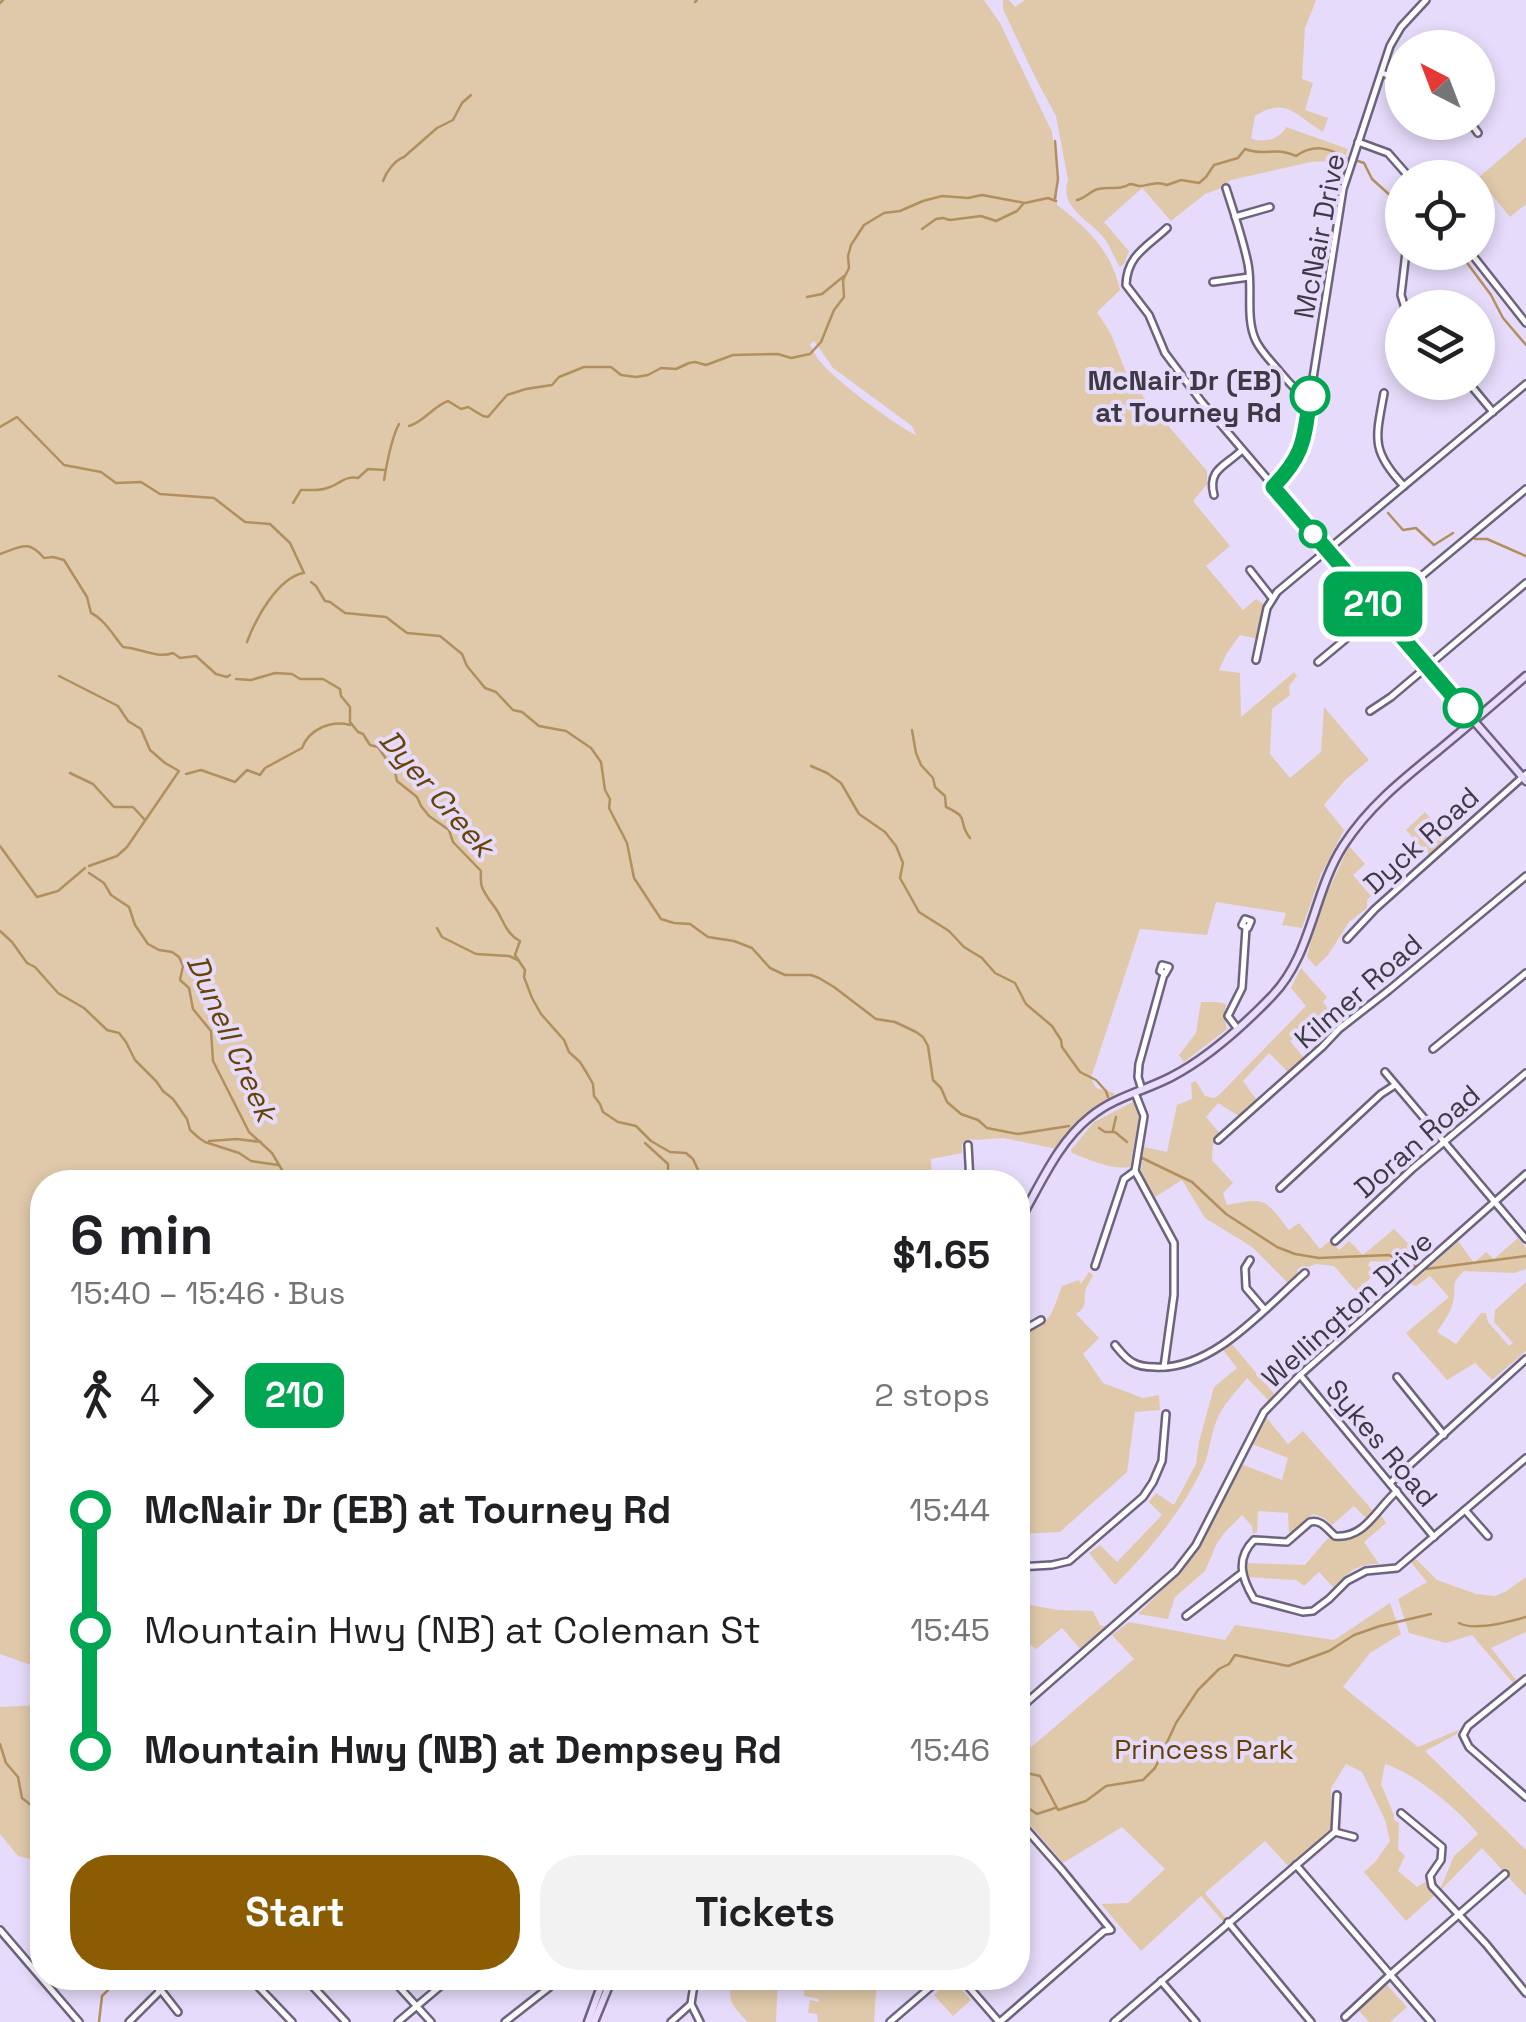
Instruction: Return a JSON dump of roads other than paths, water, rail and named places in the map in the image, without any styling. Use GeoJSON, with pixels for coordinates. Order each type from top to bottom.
{"type":"FeatureCollection","features":[{"type":"Feature","properties":{"kind":"street","name":"McNair Drive"},"geometry":{"type":"LineString","coordinates":[[1273,487],[1301,450],[1343,189],[1394,37],[1426,0]]}},
{"type":"Feature","properties":{"kind":"street"},"geometry":{"type":"LineString","coordinates":[[1380,72],[1385,74]]}},
{"type":"Feature","properties":{"kind":"street"},"geometry":{"type":"LineString","coordinates":[[1358,142],[1388,152],[1395,160]]}},
{"type":"Feature","properties":{"kind":"street"},"geometry":{"type":"LineString","coordinates":[[1226,188],[1250,277],[1251,324],[1258,346],[1293,387],[1310,396]]}},
{"type":"Feature","properties":{"kind":"street"},"geometry":{"type":"LineString","coordinates":[[1235,218],[1270,207]]}},
{"type":"Feature","properties":{"kind":"street"},"geometry":{"type":"LineString","coordinates":[[1167,228],[1132,259],[1126,285],[1147,312],[1162,348],[1273,487],[1525,777]]}},
{"type":"Feature","properties":{"kind":"street"},"geometry":{"type":"LineString","coordinates":[[1484,270],[1526,323]]}},
{"type":"Feature","properties":{"kind":"street"},"geometry":{"type":"LineString","coordinates":[[1213,282],[1250,277]]}},
{"type":"Feature","properties":{"kind":"street"},"geometry":{"type":"LineString","coordinates":[[1256,660],[1272,598],[1526,384]]}},
{"type":"Feature","properties":{"kind":"street"},"geometry":{"type":"LineString","coordinates":[[1384,393],[1378,447],[1385,464],[1404,486]]}},
{"type":"Feature","properties":{"kind":"street"},"geometry":{"type":"LineString","coordinates":[[1483,400],[1493,412]]}},
{"type":"Feature","properties":{"kind":"street"},"geometry":{"type":"LineString","coordinates":[[1214,495],[1213,476],[1242,450]]}},
{"type":"Feature","properties":{"kind":"street"},"geometry":{"type":"LineString","coordinates":[[1318,662],[1526,490]]}},
{"type":"Feature","properties":{"kind":"street"},"geometry":{"type":"LineString","coordinates":[[1250,570],[1272,598]]}},
{"type":"Feature","properties":{"kind":"street"},"geometry":{"type":"LineString","coordinates":[[1370,711],[1526,583]]}},
{"type":"Feature","properties":{"kind":"street"},"geometry":{"type":"LineString","coordinates":[[1030,1203],[1063,1148],[1100,1109],[1190,1066],[1274,994],[1294,966],[1328,875],[1352,833],[1382,798],[1526,676]]}},
{"type":"Feature","properties":{"kind":"street","name":"Dyck Road"},"geometry":{"type":"LineString","coordinates":[[1346,940],[1374,909],[1525,777]]}},
{"type":"Feature","properties":{"kind":"street","name":"Kilmer Road"},"geometry":{"type":"LineString","coordinates":[[1218,1140],[1340,1029],[1526,876]]}},
{"type":"Feature","properties":{"kind":"street"},"geometry":{"type":"LineString","coordinates":[[1238,1028],[1228,1016],[1242,988],[1246,928]]}},
{"type":"Feature","properties":{"kind":"street"},"geometry":{"type":"LineString","coordinates":[[1433,1049],[1526,973]]}},
{"type":"Feature","properties":{"kind":"street"},"geometry":{"type":"LineString","coordinates":[[1164,974],[1138,1077],[1144,1116],[1136,1170],[1174,1242],[1174,1295],[1164,1368]]}},
{"type":"Feature","properties":{"kind":"street"},"geometry":{"type":"LineString","coordinates":[[1385,1072],[1526,1239]]}},
{"type":"Feature","properties":{"kind":"street","name":"Doran Road"},"geometry":{"type":"LineString","coordinates":[[1335,1241],[1526,1073]]}},
{"type":"Feature","properties":{"kind":"street"},"geometry":{"type":"LineString","coordinates":[[1280,1188],[1396,1085]]}},
{"type":"Feature","properties":{"kind":"street"},"geometry":{"type":"LineString","coordinates":[[968,1145],[969,1170]]}},
{"type":"Feature","properties":{"kind":"street"},"geometry":{"type":"LineString","coordinates":[[1095,1266],[1124,1180],[1136,1170]]}},
{"type":"Feature","properties":{"kind":"street","name":"Wellington Drive"},"geometry":{"type":"LineString","coordinates":[[1030,1698],[1176,1570],[1196,1545],[1264,1412],[1300,1375],[1526,1174]]}},
{"type":"Feature","properties":{"kind":"street"},"geometry":{"type":"LineString","coordinates":[[1250,1260],[1246,1288],[1264,1309]]}},
{"type":"Feature","properties":{"kind":"street"},"geometry":{"type":"LineString","coordinates":[[1115,1345],[1140,1365],[1164,1368],[1191,1363],[1234,1336],[1304,1274]]}},
{"type":"Feature","properties":{"kind":"street"},"geometry":{"type":"LineString","coordinates":[[1030,1326],[1042,1320]]}},
{"type":"Feature","properties":{"kind":"street"},"geometry":{"type":"LineString","coordinates":[[1390,1483],[1526,1360]]}},
{"type":"Feature","properties":{"kind":"street","name":"Sykes Road"},"geometry":{"type":"LineString","coordinates":[[1300,1375],[1434,1536]]}},
{"type":"Feature","properties":{"kind":"street"},"geometry":{"type":"LineString","coordinates":[[1396,1377],[1444,1435]]}},
{"type":"Feature","properties":{"kind":"street"},"geometry":{"type":"LineString","coordinates":[[1030,1566],[1069,1561],[1143,1496],[1162,1461],[1166,1414]]}},
{"type":"Feature","properties":{"kind":"street"},"geometry":{"type":"LineString","coordinates":[[1397,1491],[1350,1537],[1335,1536],[1315,1521],[1287,1542],[1254,1540],[1242,1556],[1242,1579],[1254,1600],[1314,1611],[1347,1581],[1366,1572],[1397,1568],[1526,1458]]}},
{"type":"Feature","properties":{"kind":"street"},"geometry":{"type":"LineString","coordinates":[[1466,1510],[1488,1536]]}},
{"type":"Feature","properties":{"kind":"street"},"geometry":{"type":"LineString","coordinates":[[1186,1616],[1242,1573]]}},
{"type":"Feature","properties":{"kind":"street"},"geometry":{"type":"LineString","coordinates":[[1526,1679],[1468,1726],[1463,1735],[1468,1748],[1526,1797]]}},
{"type":"Feature","properties":{"kind":"street"},"geometry":{"type":"LineString","coordinates":[[1114,2022],[1335,1832],[1337,1795]]}},
{"type":"Feature","properties":{"kind":"street"},"geometry":{"type":"LineString","coordinates":[[1401,1813],[1442,1847],[1443,1854],[1430,1882],[1526,1993]]}},
{"type":"Feature","properties":{"kind":"street"},"geometry":{"type":"LineString","coordinates":[[1335,1832],[1354,1837]]}},
{"type":"Feature","properties":{"kind":"street"},"geometry":{"type":"LineString","coordinates":[[971,1990],[1000,2022],[1111,1930],[1030,1834]]}},
{"type":"Feature","properties":{"kind":"street"},"geometry":{"type":"LineString","coordinates":[[1296,1864],[1431,2022]]}},
{"type":"Feature","properties":{"kind":"street"},"geometry":{"type":"LineString","coordinates":[[1346,2017],[1505,1874]]}},
{"type":"Feature","properties":{"kind":"street"},"geometry":{"type":"LineString","coordinates":[[1228,1922],[1311,2022]]}},
{"type":"Feature","properties":{"kind":"street"},"geometry":{"type":"LineString","coordinates":[[0,1930],[30,1965]]}},
{"type":"Feature","properties":{"kind":"street"},"geometry":{"type":"LineString","coordinates":[[1161,1980],[1196,2022]]}},
{"type":"Feature","properties":{"kind":"street"},"geometry":{"type":"LineString","coordinates":[[52,1990],[79,2022]]}},
{"type":"Feature","properties":{"kind":"street"},"geometry":{"type":"LineString","coordinates":[[129,2022],[160,1990]]}},
{"type":"Feature","properties":{"kind":"street"},"geometry":{"type":"LineString","coordinates":[[161,1990],[178,2012]]}},
{"type":"Feature","properties":{"kind":"street"},"geometry":{"type":"LineString","coordinates":[[261,1990],[292,2022]]}},
{"type":"Feature","properties":{"kind":"street"},"geometry":{"type":"LineString","coordinates":[[317,1990],[346,2022]]}},
{"type":"Feature","properties":{"kind":"street"},"geometry":{"type":"LineString","coordinates":[[400,1990],[431,2022]]}},
{"type":"Feature","properties":{"kind":"street"},"geometry":{"type":"LineString","coordinates":[[395,2022],[436,1990]]}},
{"type":"Feature","properties":{"kind":"street"},"geometry":{"type":"LineString","coordinates":[[505,2022],[546,1990]]}},
{"type":"Feature","properties":{"kind":"street"},"geometry":{"type":"LineString","coordinates":[[591,2022],[603,1990]]}},
{"type":"Feature","properties":{"kind":"street"},"geometry":{"type":"LineString","coordinates":[[694,1990],[692,2004],[700,2022]]}},
{"type":"Feature","properties":{"kind":"street"},"geometry":{"type":"LineString","coordinates":[[890,2022],[926,1990]]}},
{"type":"Feature","properties":{"kind":"street"},"geometry":{"type":"LineString","coordinates":[[671,2022],[692,2004]]}},
{"type":"Feature","properties":{"kind":"waterway"},"geometry":{"type":"LineString","coordinates":[[0,3],[3,0]]}},
{"type":"Feature","properties":{"kind":"waterway"},"geometry":{"type":"LineString","coordinates":[[383,181],[397,161],[453,120],[471,95]]}},
{"type":"Feature","properties":{"kind":"waterway"},"geometry":{"type":"LineString","coordinates":[[1055,141],[1055,198]]}},
{"type":"Feature","properties":{"kind":"waterway"},"geometry":{"type":"LineString","coordinates":[[1077,200],[1098,189],[1130,184],[1167,185],[1181,180],[1199,183],[1214,165],[1238,158],[1245,149],[1296,156],[1321,148],[1346,158]]}},
{"type":"Feature","properties":{"kind":"waterway"},"geometry":{"type":"LineString","coordinates":[[1358,161],[1364,163],[1372,179],[1385,191]]}},
{"type":"Feature","properties":{"kind":"waterway"},"geometry":{"type":"LineString","coordinates":[[409,426],[448,401],[488,417],[507,395],[552,385],[559,377],[584,367],[611,367],[621,375],[636,377],[689,363],[706,365],[733,355],[778,354],[791,358],[810,354],[821,342],[844,297],[843,280],[849,268],[851,245],[864,225],[884,213],[942,196],[982,195],[1025,203],[1048,198],[1056,201]]}},
{"type":"Feature","properties":{"kind":"waterway"},"geometry":{"type":"LineString","coordinates":[[922,229],[943,218],[981,216],[996,221],[1024,203]]}},
{"type":"Feature","properties":{"kind":"waterway"},"geometry":{"type":"LineString","coordinates":[[1472,270],[1503,318],[1526,345]]}},
{"type":"Feature","properties":{"kind":"waterway"},"geometry":{"type":"LineString","coordinates":[[807,297],[822,294],[844,276]]}},
{"type":"Feature","properties":{"kind":"waterway"},"geometry":{"type":"LineString","coordinates":[[0,427],[17,417],[64,465],[101,472],[116,483],[141,482],[160,494],[214,498],[245,522],[270,524],[290,543],[304,573]]}},
{"type":"Feature","properties":{"kind":"waterway"},"geometry":{"type":"LineString","coordinates":[[384,480],[399,424]]}},
{"type":"Feature","properties":{"kind":"waterway"},"geometry":{"type":"LineString","coordinates":[[293,503],[301,490],[327,488],[358,478],[368,469],[385,470]]}},
{"type":"Feature","properties":{"kind":"waterway"},"geometry":{"type":"LineString","coordinates":[[1388,513],[1403,530],[1416,528],[1434,545],[1453,533]]}},
{"type":"Feature","properties":{"kind":"waterway"},"geometry":{"type":"LineString","coordinates":[[1475,539],[1487,539],[1526,556]]}},
{"type":"Feature","properties":{"kind":"waterway"},"geometry":{"type":"LineString","coordinates":[[0,554],[29,547],[44,558],[64,560],[87,597],[91,613],[123,647],[161,655],[173,653],[180,658],[196,656],[216,674],[230,675]]}},
{"type":"Feature","properties":{"kind":"waterway"},"geometry":{"type":"LineString","coordinates":[[247,642],[276,591],[303,573]]}},
{"type":"Feature","properties":{"kind":"waterway"},"geometry":{"type":"LineString","coordinates":[[311,582],[325,601],[345,613],[386,617],[407,633],[440,636],[462,654],[485,688],[496,692],[513,710],[522,712],[539,726],[566,731],[591,748],[601,762],[609,808],[627,843],[634,878],[661,919],[690,924],[708,937],[752,948],[770,968],[785,975],[819,978],[876,1019],[895,1022],[916,1032],[928,1046],[933,1080],[947,1102],[987,1128],[1018,1134],[1069,1126]]}},
{"type":"Feature","properties":{"kind":"waterway","name":"Dyer Creek"},"geometry":{"type":"LineString","coordinates":[[236,679],[292,674],[300,679],[323,679],[340,689],[350,707],[350,722],[370,745],[378,747],[397,781],[417,797],[429,816],[449,830],[453,842],[481,871],[485,893],[508,931],[520,941],[515,955],[525,970],[532,998],[580,1062],[603,1112],[618,1122],[636,1126],[670,1152],[686,1153],[698,1170]]}},
{"type":"Feature","properties":{"kind":"waterway"},"geometry":{"type":"LineString","coordinates":[[59,676],[118,706],[128,721],[141,729],[150,750],[179,771],[127,847],[117,856],[89,866]]}},
{"type":"Feature","properties":{"kind":"waterway"},"geometry":{"type":"LineString","coordinates":[[186,774],[201,770],[235,782],[247,770],[260,775],[265,768],[302,748],[322,728],[350,725]]}},
{"type":"Feature","properties":{"kind":"waterway"},"geometry":{"type":"LineString","coordinates":[[912,730],[921,765],[945,796],[946,807],[961,817],[970,838]]}},
{"type":"Feature","properties":{"kind":"waterway"},"geometry":{"type":"LineString","coordinates":[[811,766],[841,783],[859,814],[885,832],[896,846],[903,863],[900,878],[919,912],[949,931],[995,973],[1015,983],[1026,1004],[1052,1026],[1080,1072],[1096,1080],[1108,1097]]}},
{"type":"Feature","properties":{"kind":"waterway"},"geometry":{"type":"LineString","coordinates":[[70,773],[93,784],[114,807],[133,807],[145,820]]}},
{"type":"Feature","properties":{"kind":"waterway"},"geometry":{"type":"LineString","coordinates":[[0,846],[37,897],[58,891],[85,868]]}},
{"type":"Feature","properties":{"kind":"waterway","name":"Dunell Creek"},"geometry":{"type":"LineString","coordinates":[[89,873],[129,907],[148,944],[179,957],[183,966],[180,980],[189,988],[193,1009],[211,1031],[213,1061],[249,1132],[272,1153],[282,1170]]}},
{"type":"Feature","properties":{"kind":"waterway"},"geometry":{"type":"LineString","coordinates":[[437,928],[442,937],[476,954],[518,960]]}},
{"type":"Feature","properties":{"kind":"waterway"},"geometry":{"type":"LineString","coordinates":[[0,931],[58,993],[84,1008],[107,1030],[119,1033],[135,1060],[173,1099],[190,1130],[199,1138],[251,1161],[278,1165]]}},
{"type":"Feature","properties":{"kind":"waterway"},"geometry":{"type":"LineString","coordinates":[[1113,1130],[1116,1117]]}},
{"type":"Feature","properties":{"kind":"waterway"},"geometry":{"type":"LineString","coordinates":[[1099,1128],[1115,1132],[1127,1142]]}},
{"type":"Feature","properties":{"kind":"waterway"},"geometry":{"type":"LineString","coordinates":[[209,1141],[261,1142]]}},
{"type":"Feature","properties":{"kind":"waterway"},"geometry":{"type":"LineString","coordinates":[[645,1143],[668,1164],[668,1170]]}},
{"type":"Feature","properties":{"kind":"waterway"},"geometry":{"type":"LineString","coordinates":[[1142,1158],[1192,1182],[1226,1214],[1277,1247],[1319,1258],[1389,1255],[1417,1267]]}},
{"type":"Feature","properties":{"kind":"waterway"},"geometry":{"type":"LineString","coordinates":[[1426,1269],[1526,1256]]}},
{"type":"Feature","properties":{"kind":"waterway"},"geometry":{"type":"LineString","coordinates":[[1030,1774],[1040,1776],[1058,1810],[1086,1801],[1106,1786],[1143,1780],[1155,1768],[1176,1723],[1198,1690],[1235,1655],[1288,1666],[1329,1651],[1354,1635],[1431,1614]]}},
{"type":"Feature","properties":{"kind":"waterway"},"geometry":{"type":"LineString","coordinates":[[1459,1623],[1482,1626],[1526,1617]]}},
{"type":"Feature","properties":{"kind":"waterway"},"geometry":{"type":"LineString","coordinates":[[0,1744],[6,1763],[18,1777],[22,1798],[30,1804]]}},
{"type":"Feature","properties":{"kind":"waterway"},"geometry":{"type":"LineString","coordinates":[[1030,1809],[1037,1814],[1055,1808]]}},
{"type":"Feature","properties":{"kind":"waterway"},"geometry":{"type":"LineString","coordinates":[[99,2022],[102,1996],[108,1990]]}},
{"type":"Feature","properties":{"kind":"place","name":"McNair Dr (EB) at Tourney Rd"},"geometry":{"type":"Point","coordinates":[1310,396]}},
{"type":"Feature","properties":{"kind":"park label","name":"Princess Park"},"geometry":{"type":"Point","coordinates":[1204,1749]}}]}
